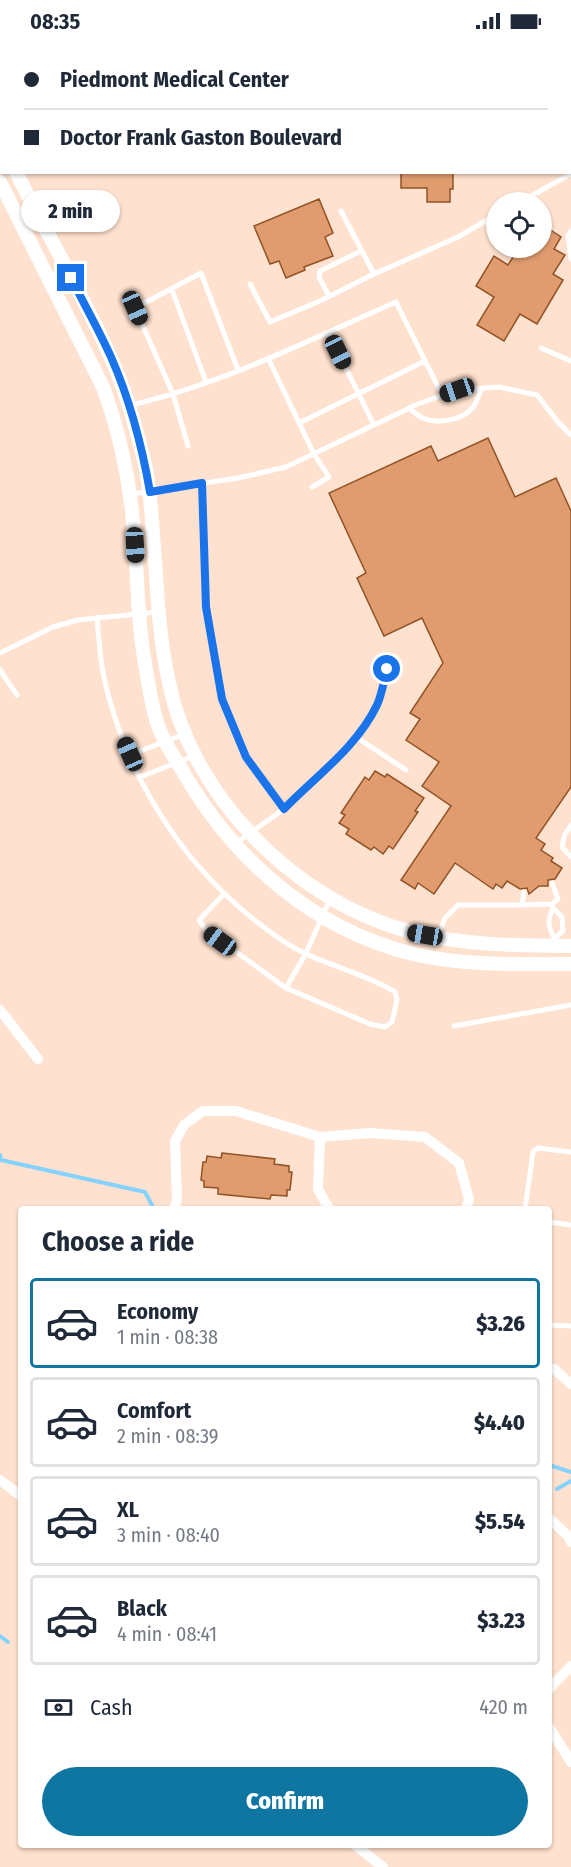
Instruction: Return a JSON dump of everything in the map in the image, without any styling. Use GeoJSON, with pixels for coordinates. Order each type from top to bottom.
{"type":"FeatureCollection","features":[{"type":"Feature","properties":{"kind":"street"},"geometry":{"type":"LineString","coordinates":[[17,174],[111,357],[129,405],[150,492],[161,640],[168,682],[185,734],[195,756],[220,795],[261,846],[313,887],[381,922],[413,932],[483,944],[556,942],[571,946]]}},
{"type":"Feature","properties":{"kind":"street"},"geometry":{"type":"LineString","coordinates":[[0,182],[103,387],[121,445],[130,495],[138,615],[145,667],[161,733],[210,814],[263,875],[323,918],[350,932],[414,954],[452,960],[498,964],[571,964]]}},
{"type":"Feature","properties":{"kind":"street"},"geometry":{"type":"LineString","coordinates":[[54,287],[71,278]]}},
{"type":"Feature","properties":{"kind":"street"},"geometry":{"type":"LineString","coordinates":[[0,1010],[38,1059]]}},
{"type":"Feature","properties":{"kind":"street"},"geometry":{"type":"LineString","coordinates":[[175,1206],[177,1200],[175,1141],[184,1125],[203,1111],[236,1111],[320,1137],[370,1133],[425,1137],[459,1162],[469,1199],[467,1206]]}},
{"type":"Feature","properties":{"kind":"street"},"geometry":{"type":"LineString","coordinates":[[320,1137],[318,1189],[327,1206]]}},
{"type":"Feature","properties":{"kind":"street"},"geometry":{"type":"LineString","coordinates":[[552,1369],[571,1384]]}},
{"type":"Feature","properties":{"kind":"street"},"geometry":{"type":"LineString","coordinates":[[0,1480],[18,1494]]}},
{"type":"Feature","properties":{"kind":"street"},"geometry":{"type":"LineString","coordinates":[[552,1521],[570,1538]]}},
{"type":"Feature","properties":{"kind":"street"},"geometry":{"type":"LineString","coordinates":[[552,1686],[571,1666]]}},
{"type":"Feature","properties":{"kind":"street"},"geometry":{"type":"LineString","coordinates":[[552,1732],[571,1762]]}},
{"type":"Feature","properties":{"kind":"street"},"geometry":{"type":"LineString","coordinates":[[359,1848],[383,1867]]}},
{"type":"Feature","properties":{"kind":"lane"},"geometry":{"type":"LineString","coordinates":[[538,192],[571,174]]}},
{"type":"Feature","properties":{"kind":"lane"},"geometry":{"type":"LineString","coordinates":[[341,211],[374,274]]}},
{"type":"Feature","properties":{"kind":"lane"},"geometry":{"type":"LineString","coordinates":[[250,284],[270,322],[458,237],[486,221]]}},
{"type":"Feature","properties":{"kind":"lane"},"geometry":{"type":"LineString","coordinates":[[571,231],[568,236],[571,259]]}},
{"type":"Feature","properties":{"kind":"lane"},"geometry":{"type":"LineString","coordinates":[[329,296],[319,277],[320,271],[361,250]]}},
{"type":"Feature","properties":{"kind":"lane"},"geometry":{"type":"LineString","coordinates":[[188,446],[173,394],[135,308],[201,273],[238,370]]}},
{"type":"Feature","properties":{"kind":"lane"},"geometry":{"type":"LineString","coordinates":[[172,290],[206,382]]}},
{"type":"Feature","properties":{"kind":"lane"},"geometry":{"type":"LineString","coordinates":[[129,405],[173,394],[238,370],[396,302],[442,395]]}},
{"type":"Feature","properties":{"kind":"lane"},"geometry":{"type":"LineString","coordinates":[[328,332],[374,425]]}},
{"type":"Feature","properties":{"kind":"lane"},"geometry":{"type":"LineString","coordinates":[[541,348],[571,361]]}},
{"type":"Feature","properties":{"kind":"lane"},"geometry":{"type":"LineString","coordinates":[[268,358],[314,454],[329,477],[312,487]]}},
{"type":"Feature","properties":{"kind":"lane"},"geometry":{"type":"LineString","coordinates":[[299,423],[425,361]]}},
{"type":"Feature","properties":{"kind":"lane"},"geometry":{"type":"LineString","coordinates":[[130,495],[238,478],[286,467],[409,408],[457,390],[499,387],[537,395],[571,435]]}},
{"type":"Feature","properties":{"kind":"lane"},"geometry":{"type":"LineString","coordinates":[[409,408],[421,417],[433,421],[445,421],[459,417],[473,407],[482,388]]}},
{"type":"Feature","properties":{"kind":"lane"},"geometry":{"type":"LineString","coordinates":[[202,483],[206,607],[222,699],[246,757],[284,809]]}},
{"type":"Feature","properties":{"kind":"lane"},"geometry":{"type":"LineString","coordinates":[[0,653],[53,627],[78,620],[159,612]]}},
{"type":"Feature","properties":{"kind":"lane"},"geometry":{"type":"LineString","coordinates":[[97,617],[107,692],[119,730],[163,820],[184,849],[224,894],[284,942],[395,992],[397,1000],[392,1022],[385,1027],[370,1024],[286,988],[202,926],[200,920],[224,894]]}},
{"type":"Feature","properties":{"kind":"lane"},"geometry":{"type":"LineString","coordinates":[[235,844],[284,809],[356,737],[367,724],[379,702],[387,669]]}},
{"type":"Feature","properties":{"kind":"lane"},"geometry":{"type":"LineString","coordinates":[[0,670],[17,695]]}},
{"type":"Feature","properties":{"kind":"lane"},"geometry":{"type":"LineString","coordinates":[[130,754],[185,734]]}},
{"type":"Feature","properties":{"kind":"lane"},"geometry":{"type":"LineString","coordinates":[[356,737],[406,770]]}},
{"type":"Feature","properties":{"kind":"lane"},"geometry":{"type":"LineString","coordinates":[[140,777],[195,756]]}},
{"type":"Feature","properties":{"kind":"lane"},"geometry":{"type":"LineString","coordinates":[[571,825],[564,837],[562,847],[571,857]]}},
{"type":"Feature","properties":{"kind":"lane"},"geometry":{"type":"LineString","coordinates":[[438,937],[445,918],[458,905],[552,906],[562,917],[563,931],[556,942],[550,931],[548,918],[552,906],[558,899],[552,883]]}},
{"type":"Feature","properties":{"kind":"lane"},"geometry":{"type":"LineString","coordinates":[[522,905],[524,892]]}},
{"type":"Feature","properties":{"kind":"lane"},"geometry":{"type":"LineString","coordinates":[[286,988],[306,953],[331,897]]}},
{"type":"Feature","properties":{"kind":"lane"},"geometry":{"type":"LineString","coordinates":[[454,1026],[571,1005]]}},
{"type":"Feature","properties":{"kind":"lane"},"geometry":{"type":"LineString","coordinates":[[525,1206],[535,1149],[571,1152]]}},
{"type":"Feature","properties":{"kind":"lane"},"geometry":{"type":"LineString","coordinates":[[552,1223],[571,1226]]}},
{"type":"Feature","properties":{"kind":"lane"},"geometry":{"type":"LineString","coordinates":[[552,1325],[571,1326]]}},
{"type":"Feature","properties":{"kind":"building"},"geometry":{"type":"Polygon","coordinates":[[[401,174],[453,174],[450,202],[427,202],[427,188],[401,188],[401,174]]]}},
{"type":"Feature","properties":{"kind":"building"},"geometry":{"type":"Polygon","coordinates":[[[319,199],[333,233],[325,237],[333,256],[304,267],[305,270],[286,278],[279,261],[270,264],[254,226],[319,199]]]}},
{"type":"Feature","properties":{"kind":"building"},"geometry":{"type":"Polygon","coordinates":[[[552,231],[561,237],[554,249],[565,255],[553,274],[563,280],[537,324],[520,314],[504,341],[477,325],[494,297],[476,286],[493,258],[497,258],[508,265],[513,258],[552,258],[552,231]]]}},
{"type":"Feature","properties":{"kind":"building"},"geometry":{"type":"Polygon","coordinates":[[[488,438],[515,497],[556,478],[571,511],[571,787],[536,838],[545,844],[541,850],[553,858],[551,861],[562,868],[555,879],[548,880],[548,886],[539,886],[529,894],[527,888],[520,889],[507,881],[502,888],[496,884],[493,889],[455,863],[434,894],[418,883],[415,889],[401,880],[451,806],[422,786],[439,762],[406,740],[420,719],[410,713],[443,663],[422,618],[384,636],[357,578],[366,573],[329,493],[431,446],[438,461],[488,438]]]}},
{"type":"Feature","properties":{"kind":"building"},"geometry":{"type":"Polygon","coordinates":[[[375,771],[385,777],[387,774],[424,798],[415,811],[418,812],[393,849],[389,846],[383,854],[374,847],[371,850],[346,834],[349,829],[339,823],[345,815],[341,813],[365,777],[369,780],[375,771]]]}},
{"type":"Feature","properties":{"kind":"building"},"geometry":{"type":"Polygon","coordinates":[[[222,1153],[275,1159],[274,1164],[289,1166],[289,1172],[292,1172],[287,1196],[271,1195],[270,1199],[218,1194],[218,1188],[204,1187],[204,1181],[201,1180],[203,1162],[206,1162],[207,1156],[221,1158],[222,1153]]]}},
{"type":"Feature","properties":{"kind":"waterway"},"geometry":{"type":"LineString","coordinates":[[0,1155],[1,1160],[145,1192],[152,1206]]}},
{"type":"Feature","properties":{"kind":"waterway"},"geometry":{"type":"LineString","coordinates":[[552,1466],[571,1472]]}},
{"type":"Feature","properties":{"kind":"waterway"},"geometry":{"type":"LineString","coordinates":[[557,1489],[571,1481]]}},
{"type":"Feature","properties":{"kind":"waterway"},"geometry":{"type":"LineString","coordinates":[[0,1636],[8,1642]]}},
{"type":"Feature","properties":{"kind":"route"},"geometry":{"type":"LineString","coordinates":[[71,278],[111,357],[132,412],[150,492],[202,483],[206,607],[222,699],[246,757],[284,809],[367,724],[379,702],[387,669]]}}]}
